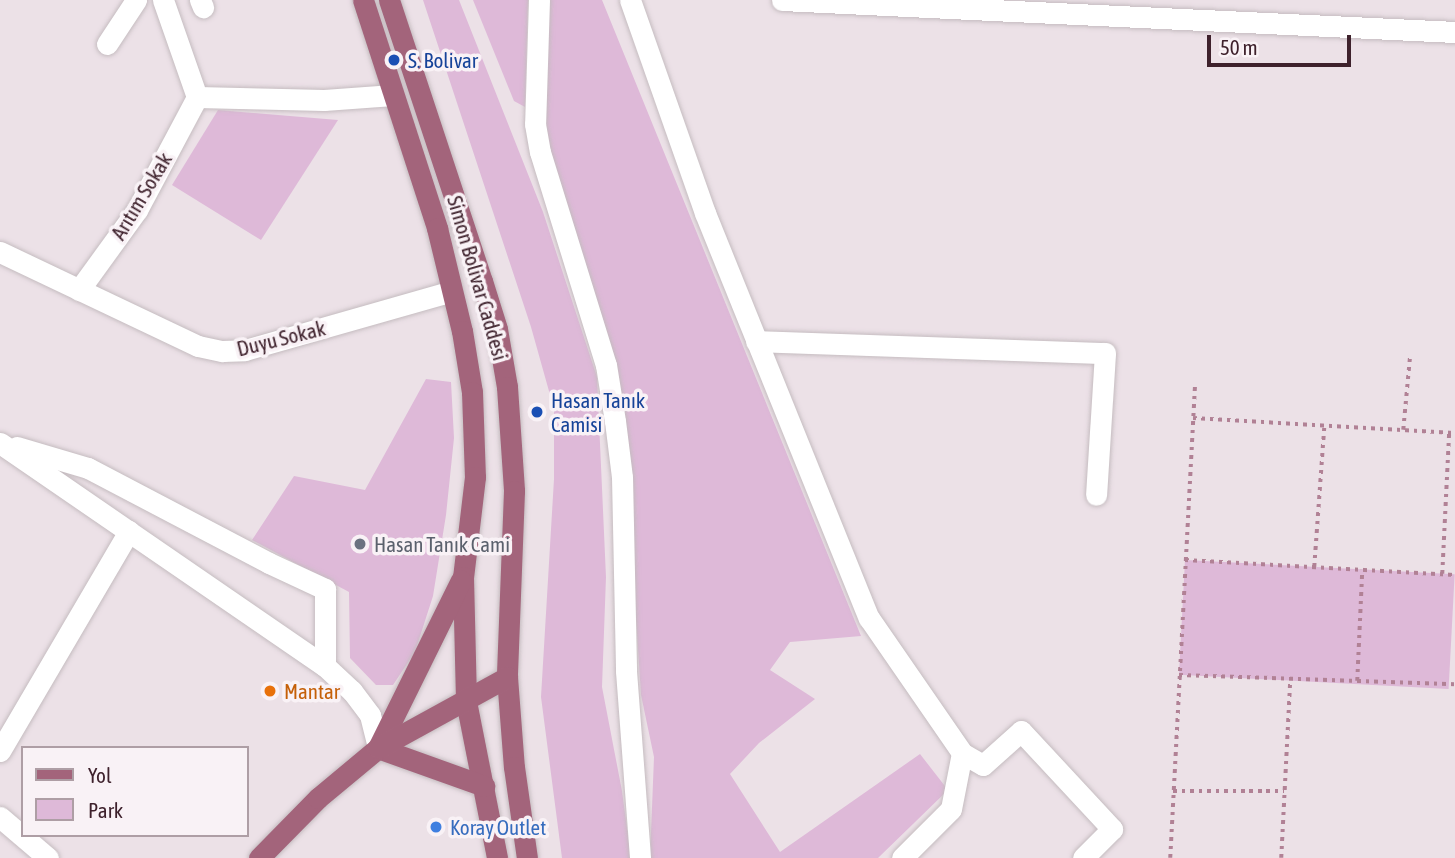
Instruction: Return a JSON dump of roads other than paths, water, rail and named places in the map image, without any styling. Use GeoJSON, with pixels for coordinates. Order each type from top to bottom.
{"type":"FeatureCollection","features":[{"type":"Feature","properties":{"kind":"main road","name":"Simon Bolivar Caddesi"},"geometry":{"type":"LineString","coordinates":[[363,0],[437,228],[453,291],[470,380],[476,436],[472,516],[463,577],[466,701],[497,858]]}},
{"type":"Feature","properties":{"kind":"main road","name":"Simon Bolivar Caddesi"},"geometry":{"type":"LineString","coordinates":[[389,0],[497,329],[507,387],[514,491],[507,677],[513,767],[527,858]]}},
{"type":"Feature","properties":{"kind":"main road"},"geometry":{"type":"LineString","coordinates":[[378,748],[463,577]]}},
{"type":"Feature","properties":{"kind":"main road"},"geometry":{"type":"LineString","coordinates":[[259,858],[318,798],[378,748],[507,677]]}},
{"type":"Feature","properties":{"kind":"main road"},"geometry":{"type":"LineString","coordinates":[[378,748],[484,786]]}},
{"type":"Feature","properties":{"kind":"street"},"geometry":{"type":"LineString","coordinates":[[107,44],[136,0]]}},
{"type":"Feature","properties":{"kind":"street"},"geometry":{"type":"LineString","coordinates":[[163,0],[197,97],[324,100],[393,95]]}},
{"type":"Feature","properties":{"kind":"street"},"geometry":{"type":"LineString","coordinates":[[539,0],[535,124],[540,152],[606,365],[622,477],[626,671],[640,858]]}},
{"type":"Feature","properties":{"kind":"street"},"geometry":{"type":"LineString","coordinates":[[630,0],[705,213],[869,618],[962,753],[983,765],[1021,731],[1112,829],[1083,858]]}},
{"type":"Feature","properties":{"kind":"street"},"geometry":{"type":"LineString","coordinates":[[782,0],[906,2],[1455,32]]}},
{"type":"Feature","properties":{"kind":"street","name":"Arıtım Sokak"},"geometry":{"type":"LineString","coordinates":[[79,290],[137,210],[197,97]]}},
{"type":"Feature","properties":{"kind":"street","name":"Duyu Sokak"},"geometry":{"type":"LineString","coordinates":[[0,252],[198,346],[222,351],[245,350],[453,291]]}},
{"type":"Feature","properties":{"kind":"street"},"geometry":{"type":"LineString","coordinates":[[756,341],[1105,353],[1096,495]]}},
{"type":"Feature","properties":{"kind":"street"},"geometry":{"type":"LineString","coordinates":[[0,442],[325,666],[352,691],[370,715],[378,748]]}},
{"type":"Feature","properties":{"kind":"street"},"geometry":{"type":"LineString","coordinates":[[0,442],[88,468],[269,564],[325,589],[325,666]]}},
{"type":"Feature","properties":{"kind":"street"},"geometry":{"type":"LineString","coordinates":[[0,751],[129,531]]}},
{"type":"Feature","properties":{"kind":"street"},"geometry":{"type":"LineString","coordinates":[[902,858],[951,809],[962,753]]}},
{"type":"Feature","properties":{"kind":"street"},"geometry":{"type":"LineString","coordinates":[[0,817],[21,835]]}},
{"type":"Feature","properties":{"kind":"street"},"geometry":{"type":"LineString","coordinates":[[23,837],[48,858]]}},
{"type":"Feature","properties":{"kind":"place","name":"S. Bolivar"},"geometry":{"type":"Point","coordinates":[394,60]}},
{"type":"Feature","properties":{"kind":"place","name":"Hasan Tanık Camisi"},"geometry":{"type":"Point","coordinates":[537,412]}},
{"type":"Feature","properties":{"kind":"place","name":"Hasan Tanık Cami"},"geometry":{"type":"Point","coordinates":[360,544]}},
{"type":"Feature","properties":{"kind":"place","name":"Mantar"},"geometry":{"type":"Point","coordinates":[270,691]}},
{"type":"Feature","properties":{"kind":"place","name":"Koray Outlet"},"geometry":{"type":"Point","coordinates":[436,827]}}]}
